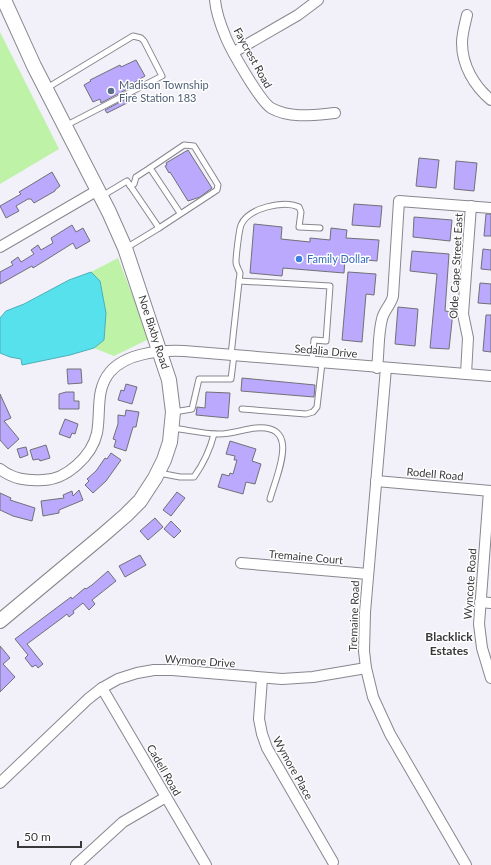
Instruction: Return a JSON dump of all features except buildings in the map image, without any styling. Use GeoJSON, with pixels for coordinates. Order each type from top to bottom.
{"type":"FeatureCollection","features":[{"type":"Feature","properties":{"kind":"street","name":"Noe Bixby Road"},"geometry":{"type":"LineString","coordinates":[[0,621],[126,515],[149,489],[159,472],[167,451],[172,428],[173,412],[169,380],[125,248],[109,212],[14,24],[4,0]]}},
{"type":"Feature","properties":{"kind":"street","name":"Faycrest Road"},"geometry":{"type":"LineString","coordinates":[[215,0],[216,10],[227,39],[261,99],[270,107],[281,112],[294,115],[335,113]]}},
{"type":"Feature","properties":{"kind":"street"},"geometry":{"type":"LineString","coordinates":[[234,52],[298,15],[318,0]]}},
{"type":"Feature","properties":{"kind":"street"},"geometry":{"type":"LineString","coordinates":[[467,15],[462,41],[462,52],[469,73],[477,86],[491,100]]}},
{"type":"Feature","properties":{"kind":"street"},"geometry":{"type":"LineString","coordinates":[[0,247],[99,193]]}},
{"type":"Feature","properties":{"kind":"street","name":"Tremaine Road"},"geometry":{"type":"LineString","coordinates":[[466,865],[390,734],[373,697],[366,668],[364,633],[376,481],[382,368],[382,320],[384,312],[392,301],[393,296],[399,201],[471,206]]}},
{"type":"Feature","properties":{"kind":"street"},"geometry":{"type":"LineString","coordinates":[[471,206],[491,208]]}},
{"type":"Feature","properties":{"kind":"street","name":"Olde Cape Street East"},"geometry":{"type":"LineString","coordinates":[[466,374],[468,338],[463,314],[471,206]]}},
{"type":"Feature","properties":{"kind":"street","name":"Sedalia Drive"},"geometry":{"type":"LineString","coordinates":[[0,469],[11,476],[23,480],[47,480],[67,473],[79,463],[92,444],[97,433],[101,387],[110,372],[124,361],[144,354],[160,351],[184,351],[491,376]]}},
{"type":"Feature","properties":{"kind":"street","name":"Rodell Road"},"geometry":{"type":"LineString","coordinates":[[376,481],[490,491]]}},
{"type":"Feature","properties":{"kind":"street","name":"Wyncote Road"},"geometry":{"type":"LineString","coordinates":[[490,491],[479,624],[484,660],[491,678]]}},
{"type":"Feature","properties":{"kind":"street","name":"Tremaine Court"},"geometry":{"type":"LineString","coordinates":[[241,563],[368,574]]}},
{"type":"Feature","properties":{"kind":"street"},"geometry":{"type":"LineString","coordinates":[[480,602],[491,603]]}},
{"type":"Feature","properties":{"kind":"street","name":"Wymore Drive"},"geometry":{"type":"LineString","coordinates":[[0,783],[88,699],[102,688],[127,676],[154,670],[172,670],[282,679],[313,677],[366,668]]}},
{"type":"Feature","properties":{"kind":"street","name":"Wymore Place"},"geometry":{"type":"LineString","coordinates":[[262,678],[259,720],[267,748],[333,862]]}},
{"type":"Feature","properties":{"kind":"street","name":"Cadell Road"},"geometry":{"type":"LineString","coordinates":[[102,688],[206,865]]}},
{"type":"Feature","properties":{"kind":"street"},"geometry":{"type":"LineString","coordinates":[[76,865],[116,828],[131,817],[166,797]]}},
{"type":"Feature","properties":{"kind":"lane"},"geometry":{"type":"LineString","coordinates":[[46,88],[133,36],[141,38],[144,41],[162,76],[65,126]]}},
{"type":"Feature","properties":{"kind":"lane"},"geometry":{"type":"LineString","coordinates":[[125,248],[217,190],[218,184],[194,146],[184,146],[136,177],[134,184],[130,186]]}},
{"type":"Feature","properties":{"kind":"lane"},"geometry":{"type":"LineString","coordinates":[[150,168],[180,213]]}},
{"type":"Feature","properties":{"kind":"lane"},"geometry":{"type":"LineString","coordinates":[[99,193],[127,181],[158,228]]}},
{"type":"Feature","properties":{"kind":"lane"},"geometry":{"type":"LineString","coordinates":[[173,412],[192,409],[199,379],[231,379],[240,273],[236,262],[241,225],[245,219],[252,213],[271,206],[294,205],[299,207],[301,212],[299,227],[320,228]]}},
{"type":"Feature","properties":{"kind":"lane"},"geometry":{"type":"LineString","coordinates":[[239,281],[330,286],[326,341],[314,340],[317,362],[317,407],[313,412],[306,414],[242,409]]}},
{"type":"Feature","properties":{"kind":"lane"},"geometry":{"type":"LineString","coordinates":[[172,428],[214,434],[238,432],[255,428],[271,428],[281,437],[284,446],[283,458],[270,499]]}},
{"type":"Feature","properties":{"kind":"lane"},"geometry":{"type":"LineString","coordinates":[[159,472],[180,477],[194,477],[201,468],[210,450],[214,434]]}},
{"type":"Feature","properties":{"kind":"green space"},"geometry":{"type":"Polygon","coordinates":[[[0,32],[59,149],[0,184],[0,32]]]}},
{"type":"Feature","properties":{"kind":"green space"},"geometry":{"type":"Polygon","coordinates":[[[118,258],[149,339],[114,356],[94,348],[104,340],[91,272],[118,258]]]}},
{"type":"Feature","properties":{"kind":"water"},"geometry":{"type":"Polygon","coordinates":[[[91,272],[100,281],[106,313],[104,340],[94,348],[70,355],[22,365],[21,359],[0,353],[0,318],[6,311],[24,304],[69,280],[91,272]]]}},
{"type":"Feature","properties":{"kind":"place","name":"Madison Township Fire Station 183"},"geometry":{"type":"Point","coordinates":[111,91]}},
{"type":"Feature","properties":{"kind":"place","name":"Family Dollar"},"geometry":{"type":"Point","coordinates":[299,259]}},
{"type":"Feature","properties":{"kind":"district","name":"Blacklick Estates"},"geometry":{"type":"Point","coordinates":[449,644]}}]}
